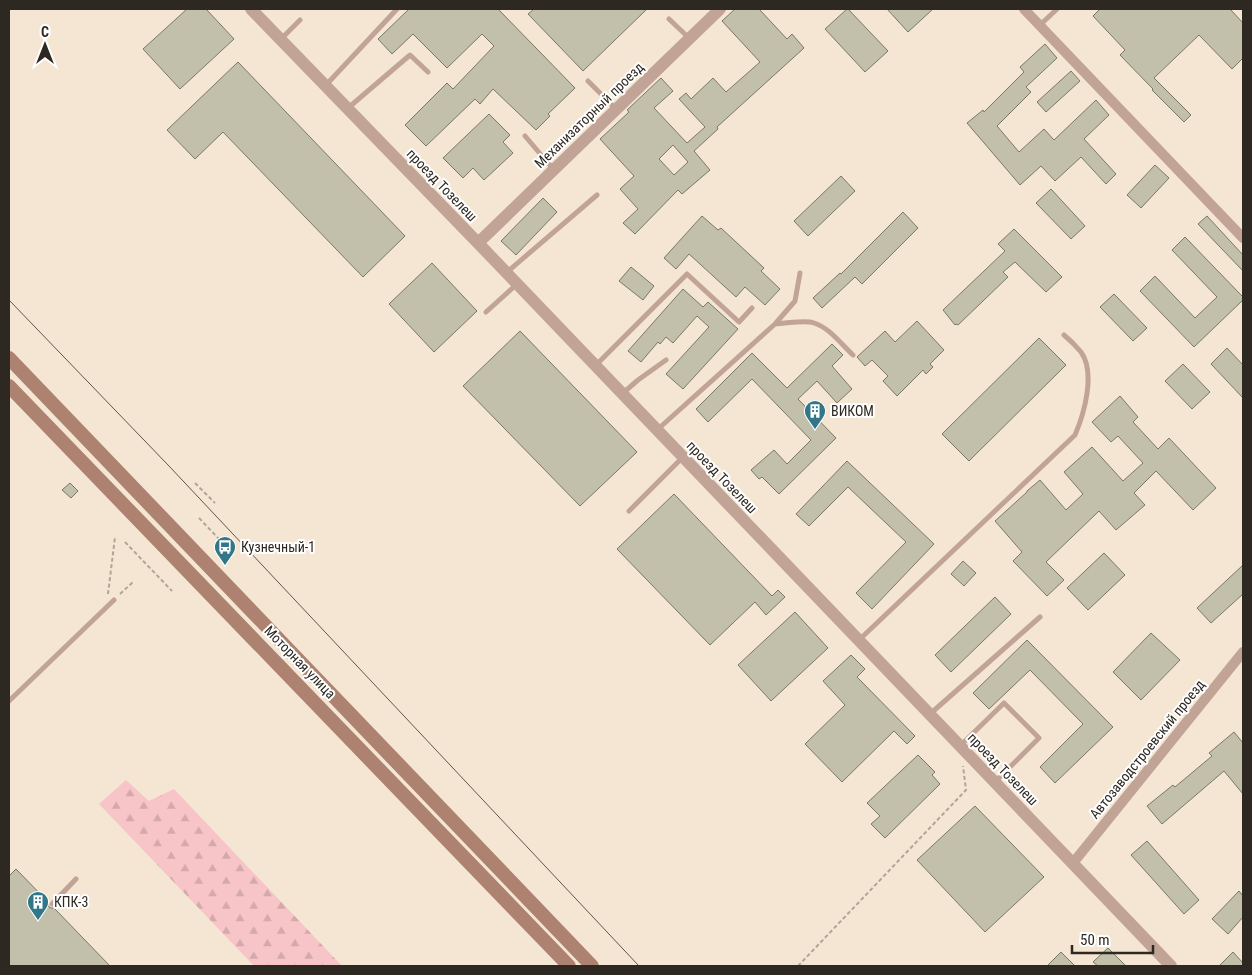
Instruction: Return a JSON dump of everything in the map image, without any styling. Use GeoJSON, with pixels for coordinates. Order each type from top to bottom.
{"type":"FeatureCollection","features":[{"type":"Feature","properties":{"kind":"main road","name":"Моторная улица"},"geometry":{"type":"LineString","coordinates":[[9,358],[592,966]]}},
{"type":"Feature","properties":{"kind":"main road","name":"Моторная улица"},"geometry":{"type":"LineString","coordinates":[[9,386],[569,966]]}},
{"type":"Feature","properties":{"kind":"main road"},"geometry":{"type":"LineString","coordinates":[[411,802],[423,790]]}},
{"type":"Feature","properties":{"kind":"street","name":"проезд Тозелеш"},"geometry":{"type":"LineString","coordinates":[[251,9],[1171,966]]}},
{"type":"Feature","properties":{"kind":"street","name":"Механизаторный проезд"},"geometry":{"type":"LineString","coordinates":[[478,243],[720,9]]}},
{"type":"Feature","properties":{"kind":"street"},"geometry":{"type":"LineString","coordinates":[[1024,9],[1243,238]]}},
{"type":"Feature","properties":{"kind":"street","name":"Автозаводстроевский проезд"},"geometry":{"type":"LineString","coordinates":[[1073,863],[1243,652]]}},
{"type":"Feature","properties":{"kind":"lane"},"geometry":{"type":"LineString","coordinates":[[325,86],[397,9]]}},
{"type":"Feature","properties":{"kind":"lane"},"geometry":{"type":"LineString","coordinates":[[1040,25],[1056,9]]}},
{"type":"Feature","properties":{"kind":"lane"},"geometry":{"type":"LineString","coordinates":[[669,19],[690,39]]}},
{"type":"Feature","properties":{"kind":"lane"},"geometry":{"type":"LineString","coordinates":[[280,40],[300,20]]}},
{"type":"Feature","properties":{"kind":"lane"},"geometry":{"type":"LineString","coordinates":[[347,108],[410,55],[428,72]]}},
{"type":"Feature","properties":{"kind":"lane"},"geometry":{"type":"LineString","coordinates":[[588,81],[616,109]]}},
{"type":"Feature","properties":{"kind":"lane"},"geometry":{"type":"LineString","coordinates":[[525,136],[554,170]]}},
{"type":"Feature","properties":{"kind":"lane"},"geometry":{"type":"LineString","coordinates":[[506,273],[597,195]]}},
{"type":"Feature","properties":{"kind":"lane"},"geometry":{"type":"LineString","coordinates":[[657,430],[775,324],[795,301],[800,273]]}},
{"type":"Feature","properties":{"kind":"lane"},"geometry":{"type":"LineString","coordinates":[[595,366],[687,274],[739,322],[752,308]]}},
{"type":"Feature","properties":{"kind":"lane"},"geometry":{"type":"LineString","coordinates":[[486,312],[517,284]]}},
{"type":"Feature","properties":{"kind":"lane"},"geometry":{"type":"LineString","coordinates":[[775,324],[813,322],[828,330],[852,355]]}},
{"type":"Feature","properties":{"kind":"lane"},"geometry":{"type":"LineString","coordinates":[[859,640],[1075,435],[1087,394],[1087,367],[1082,353],[1064,335]]}},
{"type":"Feature","properties":{"kind":"lane"},"geometry":{"type":"LineString","coordinates":[[622,394],[666,360]]}},
{"type":"Feature","properties":{"kind":"lane"},"geometry":{"type":"LineString","coordinates":[[629,510],[682,457]]}},
{"type":"Feature","properties":{"kind":"lane"},"geometry":{"type":"LineString","coordinates":[[9,701],[114,600]]}},
{"type":"Feature","properties":{"kind":"lane"},"geometry":{"type":"LineString","coordinates":[[930,714],[1040,617]]}},
{"type":"Feature","properties":{"kind":"lane"},"geometry":{"type":"LineString","coordinates":[[960,746],[1004,703],[1039,738],[995,782]]}},
{"type":"Feature","properties":{"kind":"lane"},"geometry":{"type":"LineString","coordinates":[[52,904],[76,879]]}},
{"type":"Feature","properties":{"kind":"path"},"geometry":{"type":"LineString","coordinates":[[195,483],[214,503]]}},
{"type":"Feature","properties":{"kind":"path"},"geometry":{"type":"LineString","coordinates":[[199,518],[219,539]]}},
{"type":"Feature","properties":{"kind":"path"},"geometry":{"type":"LineString","coordinates":[[106,607],[115,537]]}},
{"type":"Feature","properties":{"kind":"path"},"geometry":{"type":"LineString","coordinates":[[126,542],[172,591]]}},
{"type":"Feature","properties":{"kind":"path"},"geometry":{"type":"LineString","coordinates":[[114,600],[133,582]]}},
{"type":"Feature","properties":{"kind":"path"},"geometry":{"type":"LineString","coordinates":[[798,966],[966,790],[963,763],[970,756]]}},
{"type":"Feature","properties":{"kind":"green space"},"geometry":{"type":"Polygon","coordinates":[[[126,780],[149,801],[174,789],[342,966],[254,966],[99,804],[126,780]]]}},
{"type":"Feature","properties":{"kind":"building"},"geometry":{"type":"Polygon","coordinates":[[[187,9],[206,9],[234,39],[180,89],[143,49],[187,9]]]}},
{"type":"Feature","properties":{"kind":"building"},"geometry":{"type":"Polygon","coordinates":[[[409,9],[498,9],[575,88],[548,114],[550,116],[536,130],[493,89],[480,104],[475,99],[426,146],[405,125],[447,83],[453,89],[494,46],[482,34],[447,68],[413,34],[392,54],[378,39],[409,9]]]}},
{"type":"Feature","properties":{"kind":"building"},"geometry":{"type":"Polygon","coordinates":[[[534,9],[647,9],[583,71],[528,14],[534,9]]]}},
{"type":"Feature","properties":{"kind":"building"},"geometry":{"type":"Polygon","coordinates":[[[735,9],[759,9],[787,39],[792,34],[804,48],[717,127],[718,129],[694,151],[710,170],[682,194],[678,190],[635,234],[623,223],[638,209],[620,189],[634,176],[600,139],[661,78],[673,91],[654,108],[687,143],[705,127],[679,99],[686,93],[691,99],[713,78],[726,92],[760,62],[722,21],[735,9]],[[673,145],[659,159],[674,175],[688,162],[673,145]]]}},
{"type":"Feature","properties":{"kind":"building"},"geometry":{"type":"Polygon","coordinates":[[[847,9],[888,51],[865,72],[825,29],[847,9]]]}},
{"type":"Feature","properties":{"kind":"building"},"geometry":{"type":"Polygon","coordinates":[[[887,9],[933,9],[908,32],[887,9]]]}},
{"type":"Feature","properties":{"kind":"building"},"geometry":{"type":"Polygon","coordinates":[[[1100,9],[1230,9],[1243,23],[1243,58],[1232,69],[1199,35],[1154,78],[1191,115],[1184,122],[1120,55],[1125,50],[1093,16],[1100,9]]]}},
{"type":"Feature","properties":{"kind":"building"},"geometry":{"type":"Polygon","coordinates":[[[1045,44],[1057,58],[1026,87],[1031,92],[997,126],[1019,152],[1044,129],[1054,140],[1096,100],[1109,115],[1084,139],[1116,174],[1106,184],[1081,157],[1055,181],[1041,166],[1020,185],[967,123],[983,110],[984,112],[1024,72],[1020,67],[1045,44]]]}},
{"type":"Feature","properties":{"kind":"building"},"geometry":{"type":"Polygon","coordinates":[[[238,62],[405,236],[363,277],[223,132],[195,159],[167,130],[238,62]]]}},
{"type":"Feature","properties":{"kind":"building"},"geometry":{"type":"Polygon","coordinates":[[[1071,71],[1080,81],[1046,112],[1037,102],[1071,71]]]}},
{"type":"Feature","properties":{"kind":"building"},"geometry":{"type":"Polygon","coordinates":[[[489,114],[510,135],[503,142],[513,153],[484,180],[473,168],[463,178],[443,158],[489,114]]]}},
{"type":"Feature","properties":{"kind":"building"},"geometry":{"type":"Polygon","coordinates":[[[1155,165],[1169,178],[1141,208],[1127,195],[1155,165]]]}},
{"type":"Feature","properties":{"kind":"building"},"geometry":{"type":"Polygon","coordinates":[[[841,176],[855,191],[808,236],[794,221],[841,176]]]}},
{"type":"Feature","properties":{"kind":"building"},"geometry":{"type":"Polygon","coordinates":[[[1051,189],[1085,226],[1071,239],[1036,203],[1051,189]]]}},
{"type":"Feature","properties":{"kind":"building"},"geometry":{"type":"Polygon","coordinates":[[[543,198],[557,212],[516,255],[501,241],[543,198]]]}},
{"type":"Feature","properties":{"kind":"building"},"geometry":{"type":"Polygon","coordinates":[[[903,212],[918,228],[862,284],[855,277],[822,308],[813,298],[841,274],[903,212]]]}},
{"type":"Feature","properties":{"kind":"building"},"geometry":{"type":"Polygon","coordinates":[[[702,216],[718,230],[721,228],[764,268],[761,271],[780,289],[765,305],[745,287],[736,297],[689,254],[676,269],[664,258],[702,216]]]}},
{"type":"Feature","properties":{"kind":"building"},"geometry":{"type":"Polygon","coordinates":[[[1207,216],[1243,255],[1243,271],[1198,224],[1207,216]]]}},
{"type":"Feature","properties":{"kind":"building"},"geometry":{"type":"Polygon","coordinates":[[[1014,229],[1062,277],[1046,292],[1015,262],[1003,272],[1008,277],[958,325],[955,325],[943,310],[1005,251],[998,244],[1014,229]]]}},
{"type":"Feature","properties":{"kind":"building"},"geometry":{"type":"Polygon","coordinates":[[[1185,237],[1243,297],[1243,300],[1194,347],[1140,291],[1155,276],[1195,318],[1217,297],[1172,250],[1185,237]]]}},
{"type":"Feature","properties":{"kind":"building"},"geometry":{"type":"Polygon","coordinates":[[[432,263],[477,311],[434,352],[389,304],[432,263]]]}},
{"type":"Feature","properties":{"kind":"building"},"geometry":{"type":"Polygon","coordinates":[[[631,267],[654,286],[643,300],[619,281],[631,267]]]}},
{"type":"Feature","properties":{"kind":"building"},"geometry":{"type":"Polygon","coordinates":[[[683,289],[703,307],[708,302],[738,329],[683,389],[666,374],[709,327],[697,316],[673,343],[666,337],[660,344],[658,342],[641,362],[628,351],[683,289]]]}},
{"type":"Feature","properties":{"kind":"building"},"geometry":{"type":"Polygon","coordinates":[[[1114,294],[1147,328],[1133,341],[1100,307],[1114,294]]]}},
{"type":"Feature","properties":{"kind":"building"},"geometry":{"type":"Polygon","coordinates":[[[917,321],[944,350],[930,364],[933,367],[926,374],[923,370],[897,396],[883,381],[888,376],[872,360],[865,366],[857,357],[885,331],[895,342],[917,321]]]}},
{"type":"Feature","properties":{"kind":"building"},"geometry":{"type":"Polygon","coordinates":[[[520,331],[637,452],[580,506],[463,386],[520,331]]]}},
{"type":"Feature","properties":{"kind":"building"},"geometry":{"type":"Polygon","coordinates":[[[1039,338],[1066,365],[969,461],[942,434],[1039,338]]]}},
{"type":"Feature","properties":{"kind":"building","name":"ВИКОМ"},"geometry":{"type":"Polygon","coordinates":[[[832,344],[843,355],[832,366],[852,389],[837,403],[817,381],[798,399],[836,438],[779,494],[762,477],[759,479],[751,470],[774,450],[787,464],[811,440],[752,379],[708,422],[696,409],[752,353],[787,388],[832,344]]]}},
{"type":"Feature","properties":{"kind":"building"},"geometry":{"type":"Polygon","coordinates":[[[1227,348],[1243,365],[1243,398],[1211,364],[1227,348]]]}},
{"type":"Feature","properties":{"kind":"building"},"geometry":{"type":"Polygon","coordinates":[[[1183,364],[1210,392],[1192,409],[1165,381],[1183,364]]]}},
{"type":"Feature","properties":{"kind":"building"},"geometry":{"type":"Polygon","coordinates":[[[1120,396],[1138,417],[1133,422],[1158,449],[1169,438],[1216,488],[1193,510],[1156,471],[1134,493],[1145,505],[1116,530],[1099,511],[1046,562],[1064,580],[1047,596],[1013,561],[1022,552],[995,521],[1040,480],[1066,510],[1083,494],[1064,472],[1092,447],[1123,481],[1143,463],[1118,436],[1111,442],[1092,422],[1120,396]]]}},
{"type":"Feature","properties":{"kind":"building"},"geometry":{"type":"Polygon","coordinates":[[[847,461],[934,544],[872,609],[856,593],[906,542],[848,487],[809,526],[796,514],[847,461]]]}},
{"type":"Feature","properties":{"kind":"building"},"geometry":{"type":"Polygon","coordinates":[[[70,483],[78,491],[71,498],[62,490],[70,483]]]}},
{"type":"Feature","properties":{"kind":"building"},"geometry":{"type":"Polygon","coordinates":[[[674,494],[772,596],[778,590],[785,597],[766,615],[755,602],[710,645],[617,549],[674,494]]]}},
{"type":"Feature","properties":{"kind":"building"},"geometry":{"type":"Polygon","coordinates":[[[1104,553],[1125,575],[1088,610],[1067,588],[1104,553]]]}},
{"type":"Feature","properties":{"kind":"building"},"geometry":{"type":"Polygon","coordinates":[[[963,561],[976,573],[964,586],[951,574],[963,561]]]}},
{"type":"Feature","properties":{"kind":"building"},"geometry":{"type":"Polygon","coordinates":[[[1243,565],[1243,594],[1211,623],[1197,608],[1243,565]]]}},
{"type":"Feature","properties":{"kind":"building"},"geometry":{"type":"Polygon","coordinates":[[[995,597],[1011,614],[951,672],[935,655],[995,597]]]}},
{"type":"Feature","properties":{"kind":"building"},"geometry":{"type":"Polygon","coordinates":[[[795,612],[828,648],[771,701],[738,665],[795,612]]]}},
{"type":"Feature","properties":{"kind":"building"},"geometry":{"type":"Polygon","coordinates":[[[1151,633],[1180,660],[1141,700],[1113,672],[1151,633]]]}},
{"type":"Feature","properties":{"kind":"building"},"geometry":{"type":"Polygon","coordinates":[[[1027,640],[1113,727],[1055,783],[1040,767],[1083,724],[1030,670],[989,709],[973,693],[1027,640]]]}},
{"type":"Feature","properties":{"kind":"building"},"geometry":{"type":"Polygon","coordinates":[[[851,655],[865,669],[857,677],[915,736],[907,744],[894,731],[842,782],[805,744],[845,705],[823,681],[851,655]]]}},
{"type":"Feature","properties":{"kind":"building"},"geometry":{"type":"Polygon","coordinates":[[[1234,732],[1243,743],[1243,794],[1224,771],[1162,824],[1147,806],[1173,785],[1175,787],[1212,756],[1209,753],[1234,732]]]}},
{"type":"Feature","properties":{"kind":"building"},"geometry":{"type":"Polygon","coordinates":[[[918,755],[935,772],[932,775],[940,784],[885,838],[871,824],[880,816],[867,803],[918,755]]]}},
{"type":"Feature","properties":{"kind":"building"},"geometry":{"type":"Polygon","coordinates":[[[975,806],[1044,877],[985,932],[917,860],[975,806]]]}},
{"type":"Feature","properties":{"kind":"building"},"geometry":{"type":"Polygon","coordinates":[[[1147,841],[1199,900],[1184,914],[1131,855],[1147,841]]]}},
{"type":"Feature","properties":{"kind":"building","name":"КПК-3"},"geometry":{"type":"Polygon","coordinates":[[[16,869],[48,902],[49,907],[54,908],[110,966],[9,966],[9,876],[16,869]]]}},
{"type":"Feature","properties":{"kind":"building"},"geometry":{"type":"Polygon","coordinates":[[[1239,891],[1243,896],[1243,917],[1228,934],[1212,919],[1239,891]]]}},
{"type":"Feature","properties":{"kind":"building"},"geometry":{"type":"Polygon","coordinates":[[[1108,948],[1126,966],[1098,966],[1093,962],[1108,948]]]}},
{"type":"Feature","properties":{"kind":"building"},"geometry":{"type":"Polygon","coordinates":[[[1061,952],[1075,966],[1047,966],[1061,952]]]}},
{"type":"Feature","properties":{"kind":"building"},"geometry":{"type":"Polygon","coordinates":[[[1233,952],[1243,963],[1243,966],[1219,966],[1233,952]]]}},
{"type":"Feature","properties":{"kind":"tram line"},"geometry":{"type":"LineString","coordinates":[[9,300],[169,466],[639,966]]}},
{"type":"Feature","properties":{"kind":"place","name":"ВИКОМ"},"geometry":{"type":"Point","coordinates":[815,430]}},
{"type":"Feature","properties":{"kind":"place","name":"Кузнечный-1"},"geometry":{"type":"Point","coordinates":[225,566]}},
{"type":"Feature","properties":{"kind":"place","name":"КПК-3"},"geometry":{"type":"Point","coordinates":[38,921]}}]}
